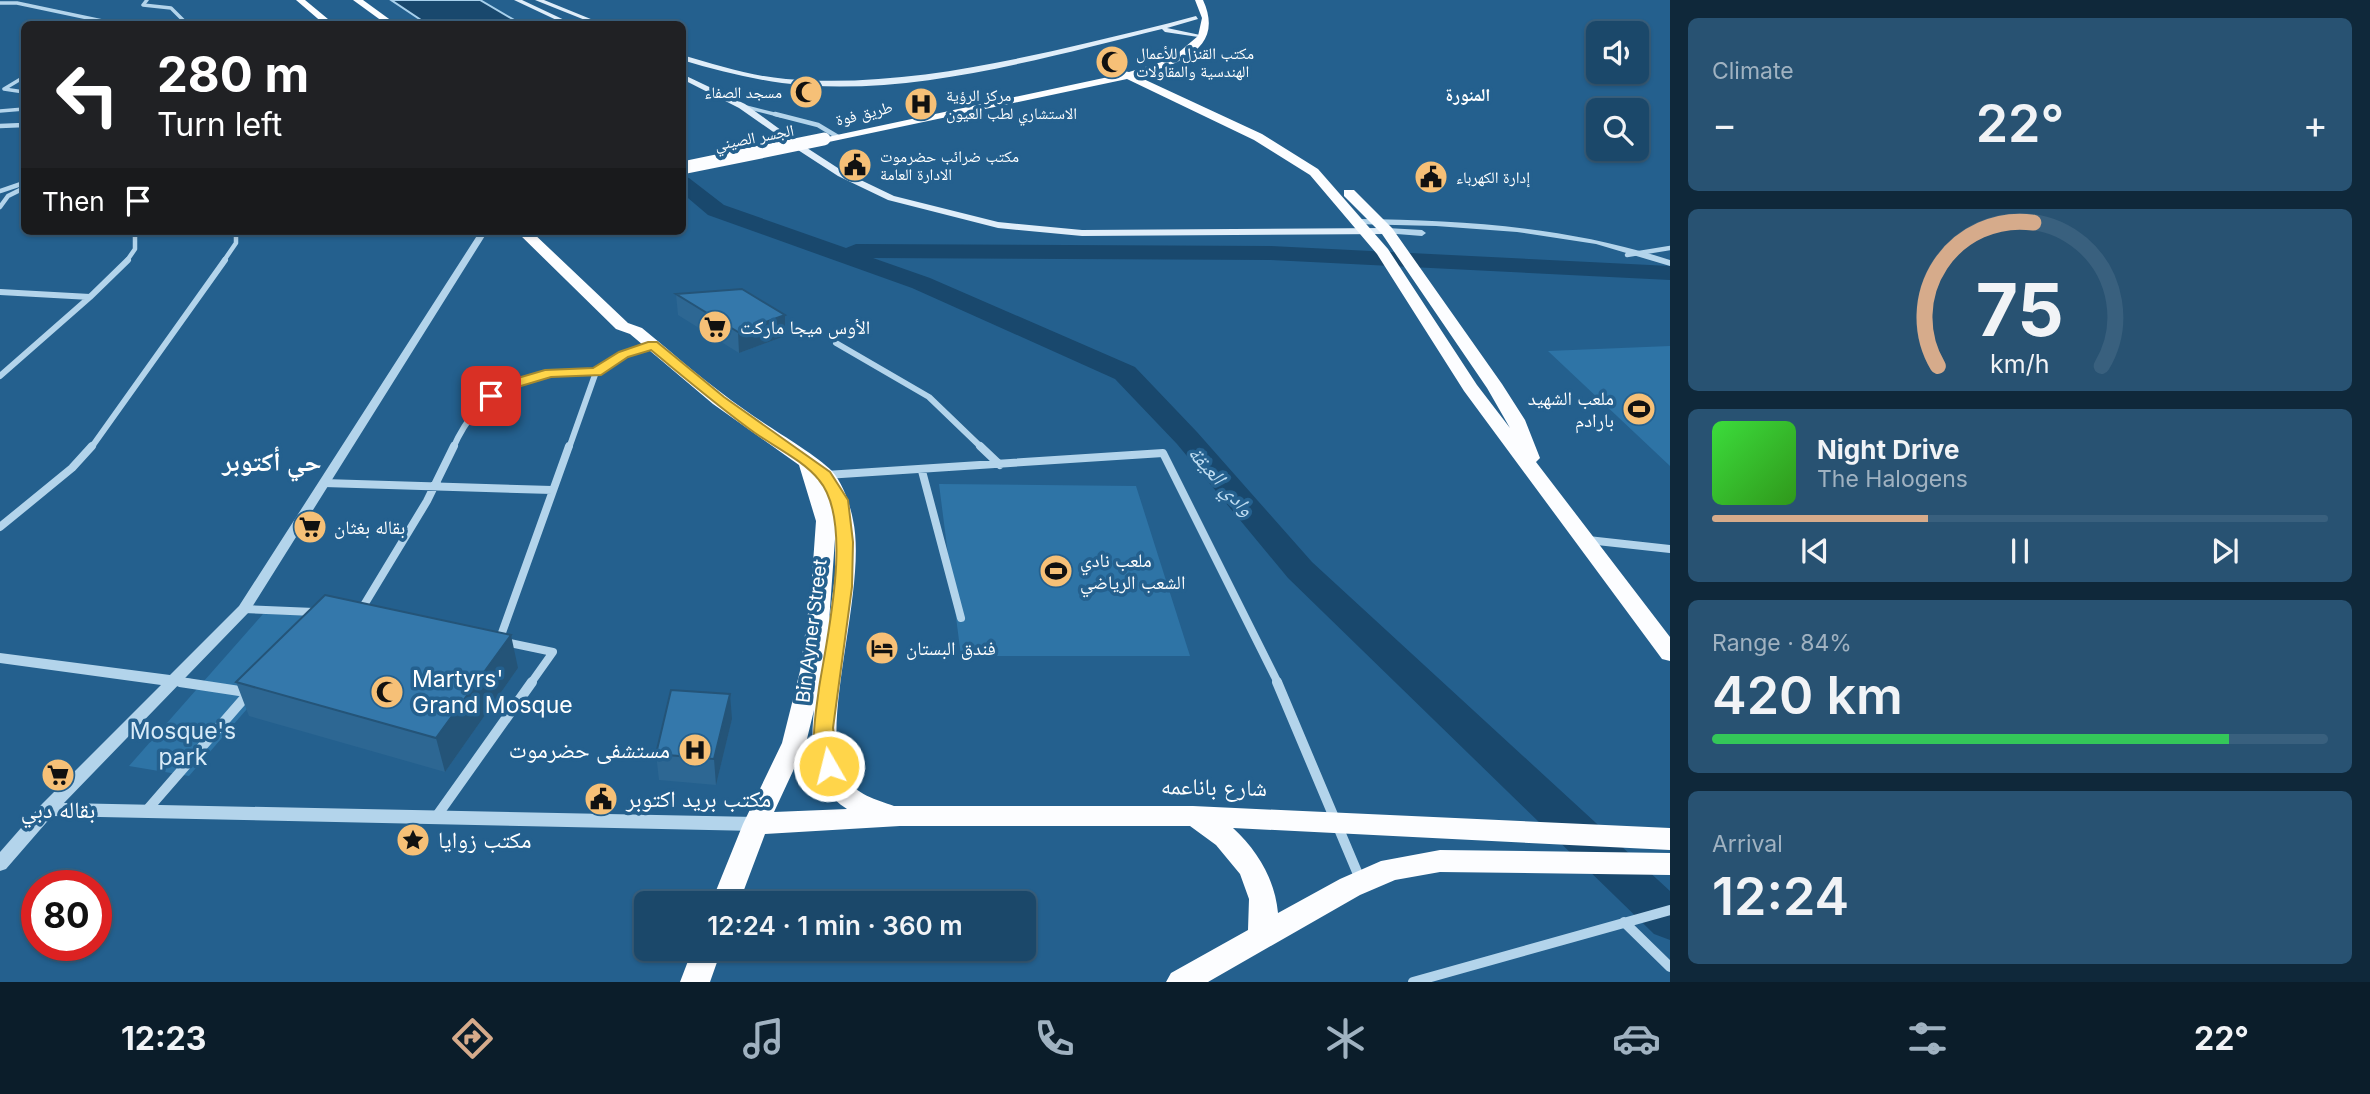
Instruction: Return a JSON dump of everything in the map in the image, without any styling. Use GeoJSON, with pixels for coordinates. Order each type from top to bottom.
{"type":"FeatureCollection","features":[{"type":"Feature","properties":{"kind":"highway"},"geometry":{"type":"LineString","coordinates":[[300,0],[325,21]]}},
{"type":"Feature","properties":{"kind":"highway"},"geometry":{"type":"LineString","coordinates":[[356,0],[387,21]]}},
{"type":"Feature","properties":{"kind":"highway"},"geometry":{"type":"LineString","coordinates":[[1190,0],[1196,18],[1190,34]]}},
{"type":"Feature","properties":{"kind":"highway"},"geometry":{"type":"LineString","coordinates":[[1199,0],[1207,18],[1203,37]]}},
{"type":"Feature","properties":{"kind":"highway","name":"طريق فوة"},"geometry":{"type":"LineString","coordinates":[[833,137],[1130,73],[1174,51],[1190,34]]}},
{"type":"Feature","properties":{"kind":"highway","name":"طريق فوة"},"geometry":{"type":"LineString","coordinates":[[833,137],[1094,83],[1175,61],[1203,37]]}},
{"type":"Feature","properties":{"kind":"highway"},"geometry":{"type":"LineString","coordinates":[[1175,61],[1164,76],[1167,83],[1302,153],[1328,172],[1396,258],[1470,387],[1670,653]]}},
{"type":"Feature","properties":{"kind":"highway"},"geometry":{"type":"LineString","coordinates":[[1130,73],[1287,152],[1314,172],[1372,226],[1396,258]]}},
{"type":"Feature","properties":{"kind":"highway"},"geometry":{"type":"LineString","coordinates":[[1130,73],[1178,90]]}},
{"type":"Feature","properties":{"kind":"highway"},"geometry":{"type":"LineString","coordinates":[[1094,83],[1121,82],[1161,90]]}},
{"type":"Feature","properties":{"kind":"highway","name":"الجسر الصيني"},"geometry":{"type":"LineString","coordinates":[[686,167],[833,137]]}},
{"type":"Feature","properties":{"kind":"highway","name":"Bin Ayner Street"},"geometry":{"type":"LineString","coordinates":[[527,235],[622,326],[636,331],[719,400],[815,472],[840,500],[845,542],[844,587],[823,728],[829,766],[836,785],[853,799],[873,810],[900,816]]}},
{"type":"Feature","properties":{"kind":"highway","name":"Bin Ayner Street"},"geometry":{"type":"LineString","coordinates":[[544,235],[633,323],[636,331]]}},
{"type":"Feature","properties":{"kind":"highway","name":"Bin Ayner Street"},"geometry":{"type":"LineString","coordinates":[[731,891],[756,824],[793,743],[812,671],[822,591],[826,521],[815,472]]}},
{"type":"Feature","properties":{"kind":"highway","name":"شارع باناعمه"},"geometry":{"type":"LineString","coordinates":[[756,824],[900,816],[1193,816],[1464,829],[1663,851]]}},
{"type":"Feature","properties":{"kind":"highway"},"geometry":{"type":"LineString","coordinates":[[1193,816],[1223,833],[1245,858],[1263,901],[1265,913],[1261,935]]}},
{"type":"Feature","properties":{"kind":"highway","name":"شارع باناعمه"},"geometry":{"type":"LineString","coordinates":[[1181,982],[1361,881],[1415,864],[1663,851]]}},
{"type":"Feature","properties":{"kind":"highway"},"geometry":{"type":"LineString","coordinates":[[695,982],[703,961]]}},
{"type":"Feature","properties":{"kind":"main road"},"geometry":{"type":"LineString","coordinates":[[517,0],[563,21]]}},
{"type":"Feature","properties":{"kind":"main road"},"geometry":{"type":"LineString","coordinates":[[538,0],[592,21]]}},
{"type":"Feature","properties":{"kind":"main road"},"geometry":{"type":"LineString","coordinates":[[686,73],[697,69],[721,69],[828,82],[893,81],[997,68],[1196,18]]}},
{"type":"Feature","properties":{"kind":"main road"},"geometry":{"type":"LineString","coordinates":[[1150,29],[1203,37]]}},
{"type":"Feature","properties":{"kind":"main road"},"geometry":{"type":"LineString","coordinates":[[686,58],[721,69]]}},
{"type":"Feature","properties":{"kind":"main road"},"geometry":{"type":"LineString","coordinates":[[686,72],[699,66],[694,61]]}},
{"type":"Feature","properties":{"kind":"main road"},"geometry":{"type":"LineString","coordinates":[[686,76],[742,106],[785,136]]}},
{"type":"Feature","properties":{"kind":"main road"},"geometry":{"type":"LineString","coordinates":[[801,148],[841,174],[891,198],[959,218],[998,225],[1082,233],[1372,226]]}},
{"type":"Feature","properties":{"kind":"street"},"geometry":{"type":"LineString","coordinates":[[147,0],[143,5],[172,8],[183,21]]}},
{"type":"Feature","properties":{"kind":"street"},"geometry":{"type":"LineString","coordinates":[[0,3],[17,3],[102,21]]}},
{"type":"Feature","properties":{"kind":"street"},"geometry":{"type":"LineString","coordinates":[[21,79],[4,89],[21,92]]}},
{"type":"Feature","properties":{"kind":"street"},"geometry":{"type":"LineString","coordinates":[[742,106],[818,125],[833,137]]}},
{"type":"Feature","properties":{"kind":"street"},"geometry":{"type":"LineString","coordinates":[[0,111],[21,109]]}},
{"type":"Feature","properties":{"kind":"street"},"geometry":{"type":"LineString","coordinates":[[0,126],[21,125]]}},
{"type":"Feature","properties":{"kind":"street"},"geometry":{"type":"LineString","coordinates":[[0,191],[21,184]]}},
{"type":"Feature","properties":{"kind":"street"},"geometry":{"type":"LineString","coordinates":[[0,207],[8,196],[21,190]]}},
{"type":"Feature","properties":{"kind":"street"},"geometry":{"type":"LineString","coordinates":[[1372,226],[1546,234],[1590,240],[1641,252],[1670,263]]}},
{"type":"Feature","properties":{"kind":"street"},"geometry":{"type":"LineString","coordinates":[[1372,226],[1535,239],[1627,255],[1670,271]]}},
{"type":"Feature","properties":{"kind":"street"},"geometry":{"type":"LineString","coordinates":[[0,376],[129,259],[136,246],[137,235]]}},
{"type":"Feature","properties":{"kind":"street"},"geometry":{"type":"LineString","coordinates":[[0,527],[72,468],[93,445],[201,296],[236,243],[236,235]]}},
{"type":"Feature","properties":{"kind":"street"},"geometry":{"type":"LineString","coordinates":[[0,864],[48,809],[244,609],[481,235]]}},
{"type":"Feature","properties":{"kind":"street"},"geometry":{"type":"LineString","coordinates":[[1627,255],[1670,248]]}},
{"type":"Feature","properties":{"kind":"street"},"geometry":{"type":"LineString","coordinates":[[0,292],[90,297]]}},
{"type":"Feature","properties":{"kind":"street"},"geometry":{"type":"LineString","coordinates":[[836,343],[929,397],[1000,465]]}},
{"type":"Feature","properties":{"kind":"street"},"geometry":{"type":"LineString","coordinates":[[359,613],[435,487],[476,408],[491,396],[516,383],[550,373],[596,372],[617,358],[653,345]]}},
{"type":"Feature","properties":{"kind":"street"},"geometry":{"type":"LineString","coordinates":[[499,641],[596,372]]}},
{"type":"Feature","properties":{"kind":"street"},"geometry":{"type":"LineString","coordinates":[[815,472],[922,471],[1163,453],[1289,706],[1361,881]]}},
{"type":"Feature","properties":{"kind":"street"},"geometry":{"type":"LineString","coordinates":[[922,471],[961,618]]}},
{"type":"Feature","properties":{"kind":"street"},"geometry":{"type":"LineString","coordinates":[[324,484],[552,490]]}},
{"type":"Feature","properties":{"kind":"street"},"geometry":{"type":"LineString","coordinates":[[1583,539],[1670,549]]}},
{"type":"Feature","properties":{"kind":"street"},"geometry":{"type":"LineString","coordinates":[[244,609],[318,612],[310,622]]}},
{"type":"Feature","properties":{"kind":"street"},"geometry":{"type":"LineString","coordinates":[[345,613],[374,614]]}},
{"type":"Feature","properties":{"kind":"street"},"geometry":{"type":"LineString","coordinates":[[436,817],[553,652],[486,638]]}},
{"type":"Feature","properties":{"kind":"street"},"geometry":{"type":"LineString","coordinates":[[0,658],[249,692]]}},
{"type":"Feature","properties":{"kind":"street"},"geometry":{"type":"LineString","coordinates":[[147,811],[258,682]]}},
{"type":"Feature","properties":{"kind":"street"},"geometry":{"type":"LineString","coordinates":[[48,809],[756,824]]}},
{"type":"Feature","properties":{"kind":"street"},"geometry":{"type":"LineString","coordinates":[[1413,982],[1670,910]]}},
{"type":"Feature","properties":{"kind":"street"},"geometry":{"type":"LineString","coordinates":[[1624,922],[1670,967]]}},
{"type":"Feature","properties":{"kind":"green space","name":"ملعب الشهيد بارادم"},"geometry":{"type":"Polygon","coordinates":[[[1670,346],[1670,466],[1548,351],[1670,346]]]}},
{"type":"Feature","properties":{"kind":"green space","name":"ملعب نادي الشعب الرياضي"},"geometry":{"type":"Polygon","coordinates":[[[939,484],[1136,486],[1190,656],[961,656],[939,484]]]}},
{"type":"Feature","properties":{"kind":"green space","name":"Mosque's park"},"geometry":{"type":"Polygon","coordinates":[[[263,614],[328,615],[189,776],[129,766],[263,614]]]}},
{"type":"Feature","properties":{"kind":"shaded area"},"geometry":{"type":"Polygon","coordinates":[[[391,0],[480,0],[516,21],[422,21],[391,0]]]}},
{"type":"Feature","properties":{"kind":"building"},"geometry":{"type":"Polygon","coordinates":[[[742,289],[785,315],[738,332],[676,294],[742,289]]]}},
{"type":"Feature","properties":{"kind":"building","name":"Martyrs' Grand Mosque"},"geometry":{"type":"Polygon","coordinates":[[[325,595],[511,635],[436,738],[236,682],[325,595]]]}},
{"type":"Feature","properties":{"kind":"building"},"geometry":{"type":"Polygon","coordinates":[[[671,690],[730,694],[714,759],[656,754],[671,690]]]}},
{"type":"Feature","properties":{"kind":"waterway","name":"وادي العيقة"},"geometry":{"type":"LineString","coordinates":[[686,185],[716,210],[921,283],[1125,373],[1187,438],[1300,570],[1670,920]]}},
{"type":"Feature","properties":{"kind":"waterway"},"geometry":{"type":"LineString","coordinates":[[856,251],[1271,253],[1670,273]]}},
{"type":"Feature","properties":{"kind":"place","name":"مكتب القنزل للأعمال الهندسية والمقاولات"},"geometry":{"type":"Point","coordinates":[1112,62]}},
{"type":"Feature","properties":{"kind":"place","name":"مسجد الصفاء"},"geometry":{"type":"Point","coordinates":[806,92]}},
{"type":"Feature","properties":{"kind":"place","name":"مركز الرؤية الاستشاري لطب العيون"},"geometry":{"type":"Point","coordinates":[921,104]}},
{"type":"Feature","properties":{"kind":"place","name":"مكتب ضرائب حضرموت الادارة العامة"},"geometry":{"type":"Point","coordinates":[855,165]}},
{"type":"Feature","properties":{"kind":"place","name":"إدارة الكهرباء"},"geometry":{"type":"Point","coordinates":[1431,177]}},
{"type":"Feature","properties":{"kind":"place","name":"الأوس ميجا ماركت"},"geometry":{"type":"Point","coordinates":[715,327]}},
{"type":"Feature","properties":{"kind":"place","name":"ملعب الشهيد بارادم"},"geometry":{"type":"Point","coordinates":[1639,409]}},
{"type":"Feature","properties":{"kind":"place","name":"بقاله بغثان"},"geometry":{"type":"Point","coordinates":[310,527]}},
{"type":"Feature","properties":{"kind":"place","name":"ملعب نادي الشعب الرياضي"},"geometry":{"type":"Point","coordinates":[1056,571]}},
{"type":"Feature","properties":{"kind":"place","name":"فندق البستان"},"geometry":{"type":"Point","coordinates":[882,648]}},
{"type":"Feature","properties":{"kind":"place","name":"Martyrs' Grand Mosque"},"geometry":{"type":"Point","coordinates":[387,692]}},
{"type":"Feature","properties":{"kind":"place","name":"مستشفى حضرموت"},"geometry":{"type":"Point","coordinates":[695,750]}},
{"type":"Feature","properties":{"kind":"place","name":"بقاله دبي"},"geometry":{"type":"Point","coordinates":[58,775]}},
{"type":"Feature","properties":{"kind":"place","name":"مكتب بريد اكتوبر"},"geometry":{"type":"Point","coordinates":[601,799]}},
{"type":"Feature","properties":{"kind":"place","name":"مكتب زوايا"},"geometry":{"type":"Point","coordinates":[413,840]}},
{"type":"Feature","properties":{"kind":"district","name":"المنورة"},"geometry":{"type":"Point","coordinates":[1468,95]}},
{"type":"Feature","properties":{"kind":"district","name":"حي أكتوبر"},"geometry":{"type":"Point","coordinates":[272,462]}},
{"type":"Feature","properties":{"kind":"route"},"geometry":{"type":"LineString","coordinates":[[491,396],[516,383],[550,373],[596,372],[624,354],[653,345],[719,400],[825,475],[840,500],[845,521],[844,587],[823,728],[829,766]]}}]}
